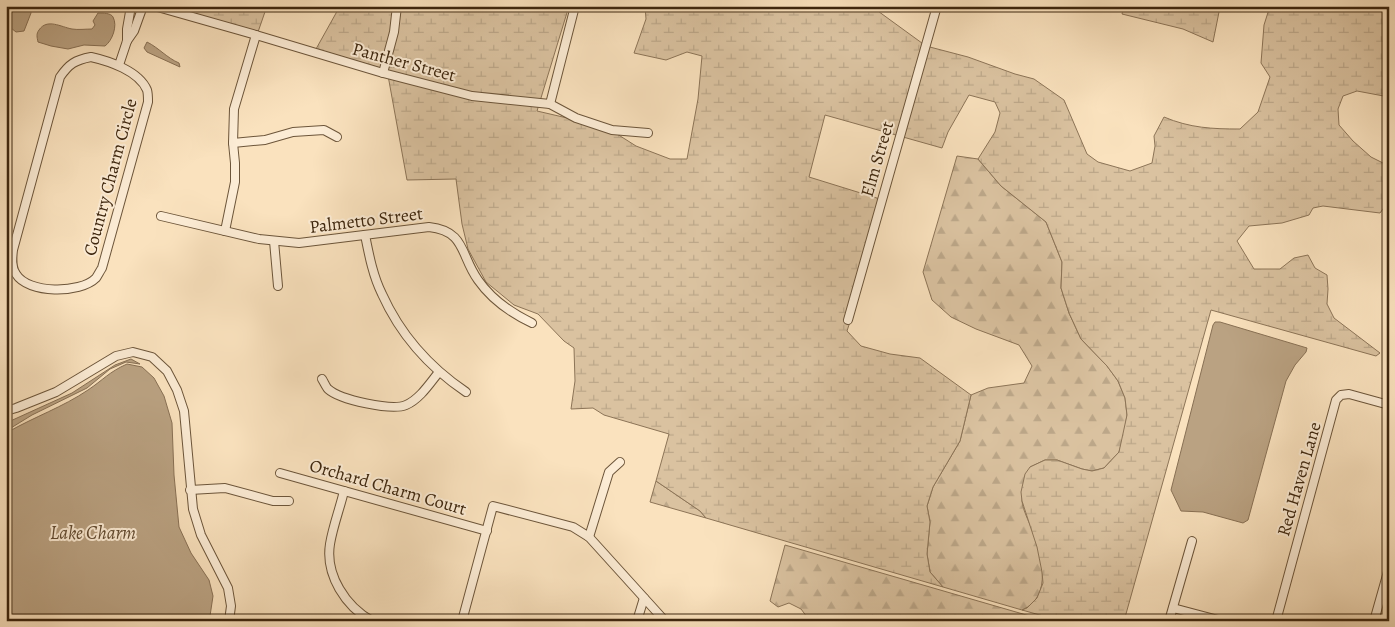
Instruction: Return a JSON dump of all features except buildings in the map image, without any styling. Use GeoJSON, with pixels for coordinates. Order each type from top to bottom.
{"type":"FeatureCollection","features":[{"type":"Feature","properties":{"kind":"street"},"geometry":{"type":"LineString","coordinates":[[127,41],[131,6]]}},
{"type":"Feature","properties":{"kind":"street"},"geometry":{"type":"LineString","coordinates":[[119,65],[127,41],[136,25],[143,6]]}},
{"type":"Feature","properties":{"kind":"street","name":"Panther Street"},"geometry":{"type":"LineString","coordinates":[[154,6],[256,34],[383,73],[472,96],[550,104],[576,118],[612,130],[648,134]]}},
{"type":"Feature","properties":{"kind":"street"},"geometry":{"type":"LineString","coordinates":[[383,73],[394,32],[397,6]]}},
{"type":"Feature","properties":{"kind":"street"},"geometry":{"type":"LineString","coordinates":[[550,104],[575,6]]}},
{"type":"Feature","properties":{"kind":"street","name":"Elm Street"},"geometry":{"type":"LineString","coordinates":[[848,320],[937,6]]}},
{"type":"Feature","properties":{"kind":"street"},"geometry":{"type":"LineString","coordinates":[[128,22],[136,25]]}},
{"type":"Feature","properties":{"kind":"street"},"geometry":{"type":"LineString","coordinates":[[225,231],[235,182],[234,109],[256,34]]}},
{"type":"Feature","properties":{"kind":"street","name":"Country Charm Circle"},"geometry":{"type":"LineString","coordinates":[[91,58],[119,65],[140,80],[146,90],[148,102],[102,268],[96,278],[86,284],[59,291],[26,283],[16,274],[12,263],[12,250],[60,77],[67,66],[80,59],[91,58]]}},
{"type":"Feature","properties":{"kind":"street"},"geometry":{"type":"LineString","coordinates":[[233,143],[265,140],[293,132],[324,130],[337,137]]}},
{"type":"Feature","properties":{"kind":"street","name":"Palmetto Street"},"geometry":{"type":"LineString","coordinates":[[161,216],[274,241],[300,243],[429,227],[445,230],[454,235],[460,243],[478,280],[491,295],[505,308],[532,323]]}},
{"type":"Feature","properties":{"kind":"street"},"geometry":{"type":"LineString","coordinates":[[365,235],[381,294],[408,339],[439,372],[466,392]]}},
{"type":"Feature","properties":{"kind":"street"},"geometry":{"type":"LineString","coordinates":[[274,241],[278,286]]}},
{"type":"Feature","properties":{"kind":"street"},"geometry":{"type":"LineString","coordinates":[[6,411],[56,392],[116,356],[133,352],[152,358],[167,371],[184,411],[193,509],[201,535],[228,588],[231,606],[229,621]]}},
{"type":"Feature","properties":{"kind":"street"},"geometry":{"type":"LineString","coordinates":[[322,379],[328,389],[342,396],[363,402],[399,407],[411,402],[439,372]]}},
{"type":"Feature","properties":{"kind":"street","name":"Red Haven Lane"},"geometry":{"type":"LineString","coordinates":[[1276,621],[1336,400],[1341,394],[1349,394],[1389,405]]}},
{"type":"Feature","properties":{"kind":"street"},"geometry":{"type":"LineString","coordinates":[[589,537],[609,472],[620,462]]}},
{"type":"Feature","properties":{"kind":"street","name":"Orchard Charm Court"},"geometry":{"type":"LineString","coordinates":[[280,473],[487,531]]}},
{"type":"Feature","properties":{"kind":"street"},"geometry":{"type":"LineString","coordinates":[[190,490],[225,488],[273,500],[289,501]]}},
{"type":"Feature","properties":{"kind":"street"},"geometry":{"type":"LineString","coordinates":[[344,491],[330,544],[330,563],[339,588],[352,606],[372,621]]}},
{"type":"Feature","properties":{"kind":"street"},"geometry":{"type":"LineString","coordinates":[[462,621],[494,506],[573,527],[589,537],[665,621]]}},
{"type":"Feature","properties":{"kind":"street"},"geometry":{"type":"LineString","coordinates":[[1169,621],[1192,541]]}},
{"type":"Feature","properties":{"kind":"street"},"geometry":{"type":"LineString","coordinates":[[1376,620],[1389,568]]}},
{"type":"Feature","properties":{"kind":"street"},"geometry":{"type":"LineString","coordinates":[[637,621],[644,598]]}},
{"type":"Feature","properties":{"kind":"street"},"geometry":{"type":"LineString","coordinates":[[1173,608],[1222,621]]}},
{"type":"Feature","properties":{"kind":"green space"},"geometry":{"type":"Polygon","coordinates":[[[166,6],[267,6],[258,32],[166,6]]]}},
{"type":"Feature","properties":{"kind":"green space"},"geometry":{"type":"Polygon","coordinates":[[[340,6],[569,6],[537,111],[606,127],[636,146],[670,159],[687,159],[698,99],[702,56],[687,52],[666,60],[634,53],[646,19],[645,6],[871,6],[926,46],[968,57],[1034,79],[1064,100],[1087,154],[1098,162],[1130,171],[1152,163],[1155,146],[1154,136],[1164,117],[1183,124],[1201,127],[1240,129],[1258,112],[1270,77],[1261,63],[1264,25],[1270,6],[1389,6],[1389,97],[1357,91],[1343,96],[1338,109],[1339,125],[1353,141],[1371,157],[1389,166],[1389,201],[1380,213],[1323,206],[1313,208],[1309,215],[1282,223],[1249,226],[1237,241],[1254,269],[1280,269],[1294,258],[1308,255],[1315,268],[1327,275],[1327,304],[1334,318],[1380,353],[1376,356],[1211,310],[1124,621],[1061,621],[1022,610],[1027,608],[1037,598],[1043,583],[1037,547],[1022,501],[1021,492],[1025,474],[1030,467],[1045,460],[1057,460],[1092,471],[1104,468],[1119,452],[1127,415],[1125,398],[1118,381],[1107,366],[1081,339],[1069,313],[1061,288],[1062,262],[1046,222],[1001,186],[978,159],[995,132],[1000,113],[995,102],[969,95],[948,132],[942,148],[825,115],[809,177],[880,199],[858,297],[847,331],[861,346],[890,354],[920,358],[971,395],[960,441],[933,487],[927,506],[930,522],[927,554],[930,572],[943,587],[706,518],[700,511],[656,481],[669,434],[604,415],[593,408],[571,409],[575,381],[574,348],[564,341],[538,314],[514,305],[486,282],[468,249],[462,224],[456,179],[407,180],[387,70],[316,49],[340,6]]]}},
{"type":"Feature","properties":{"kind":"green space"},"geometry":{"type":"Polygon","coordinates":[[[1124,6],[1219,6],[1213,42],[1183,29],[1122,14],[1124,6]]]}},
{"type":"Feature","properties":{"kind":"green space"},"geometry":{"type":"Polygon","coordinates":[[[957,156],[978,159],[1001,186],[1046,222],[1062,262],[1061,288],[1069,313],[1081,339],[1107,366],[1118,381],[1125,398],[1127,415],[1119,452],[1104,468],[1092,471],[1057,460],[1045,460],[1030,467],[1022,501],[1039,551],[1042,585],[1032,604],[1022,610],[943,587],[930,572],[927,554],[930,522],[927,506],[933,487],[960,441],[971,395],[988,388],[1024,383],[1032,366],[1019,345],[976,329],[951,317],[932,300],[923,272],[957,156]]]}},
{"type":"Feature","properties":{"kind":"green space"},"geometry":{"type":"Polygon","coordinates":[[[656,481],[700,511],[706,518],[650,502],[656,481]]]}},
{"type":"Feature","properties":{"kind":"green space"},"geometry":{"type":"Polygon","coordinates":[[[785,545],[1047,621],[810,621],[801,609],[789,603],[778,607],[770,601],[785,545]]]}},
{"type":"Feature","properties":{"kind":"water"},"geometry":{"type":"Polygon","coordinates":[[[6,6],[31,6],[31,13],[24,31],[16,32],[11,28],[6,28],[6,6]]]}},
{"type":"Feature","properties":{"kind":"water"},"geometry":{"type":"Polygon","coordinates":[[[98,13],[111,15],[115,25],[114,33],[105,46],[84,45],[68,49],[38,42],[38,31],[46,24],[74,29],[92,29],[95,25],[93,21],[98,13]]]}},
{"type":"Feature","properties":{"kind":"water"},"geometry":{"type":"Polygon","coordinates":[[[147,42],[179,63],[180,67],[147,52],[144,48],[147,42]]]}},
{"type":"Feature","properties":{"kind":"water"},"geometry":{"type":"Polygon","coordinates":[[[1215,322],[1307,348],[1286,381],[1248,520],[1243,523],[1203,512],[1181,511],[1171,490],[1215,322]]]}},
{"type":"Feature","properties":{"kind":"water"},"geometry":{"type":"Polygon","coordinates":[[[131,359],[140,364],[126,362],[110,369],[87,388],[32,415],[6,431],[6,423],[72,393],[115,365],[131,359]]]}},
{"type":"Feature","properties":{"kind":"water","name":"Lake Charm"},"geometry":{"type":"Polygon","coordinates":[[[127,364],[142,367],[154,378],[164,396],[172,423],[179,527],[191,553],[209,580],[213,596],[210,616],[207,621],[6,621],[6,436],[8,432],[78,396],[127,364]]]}}]}
